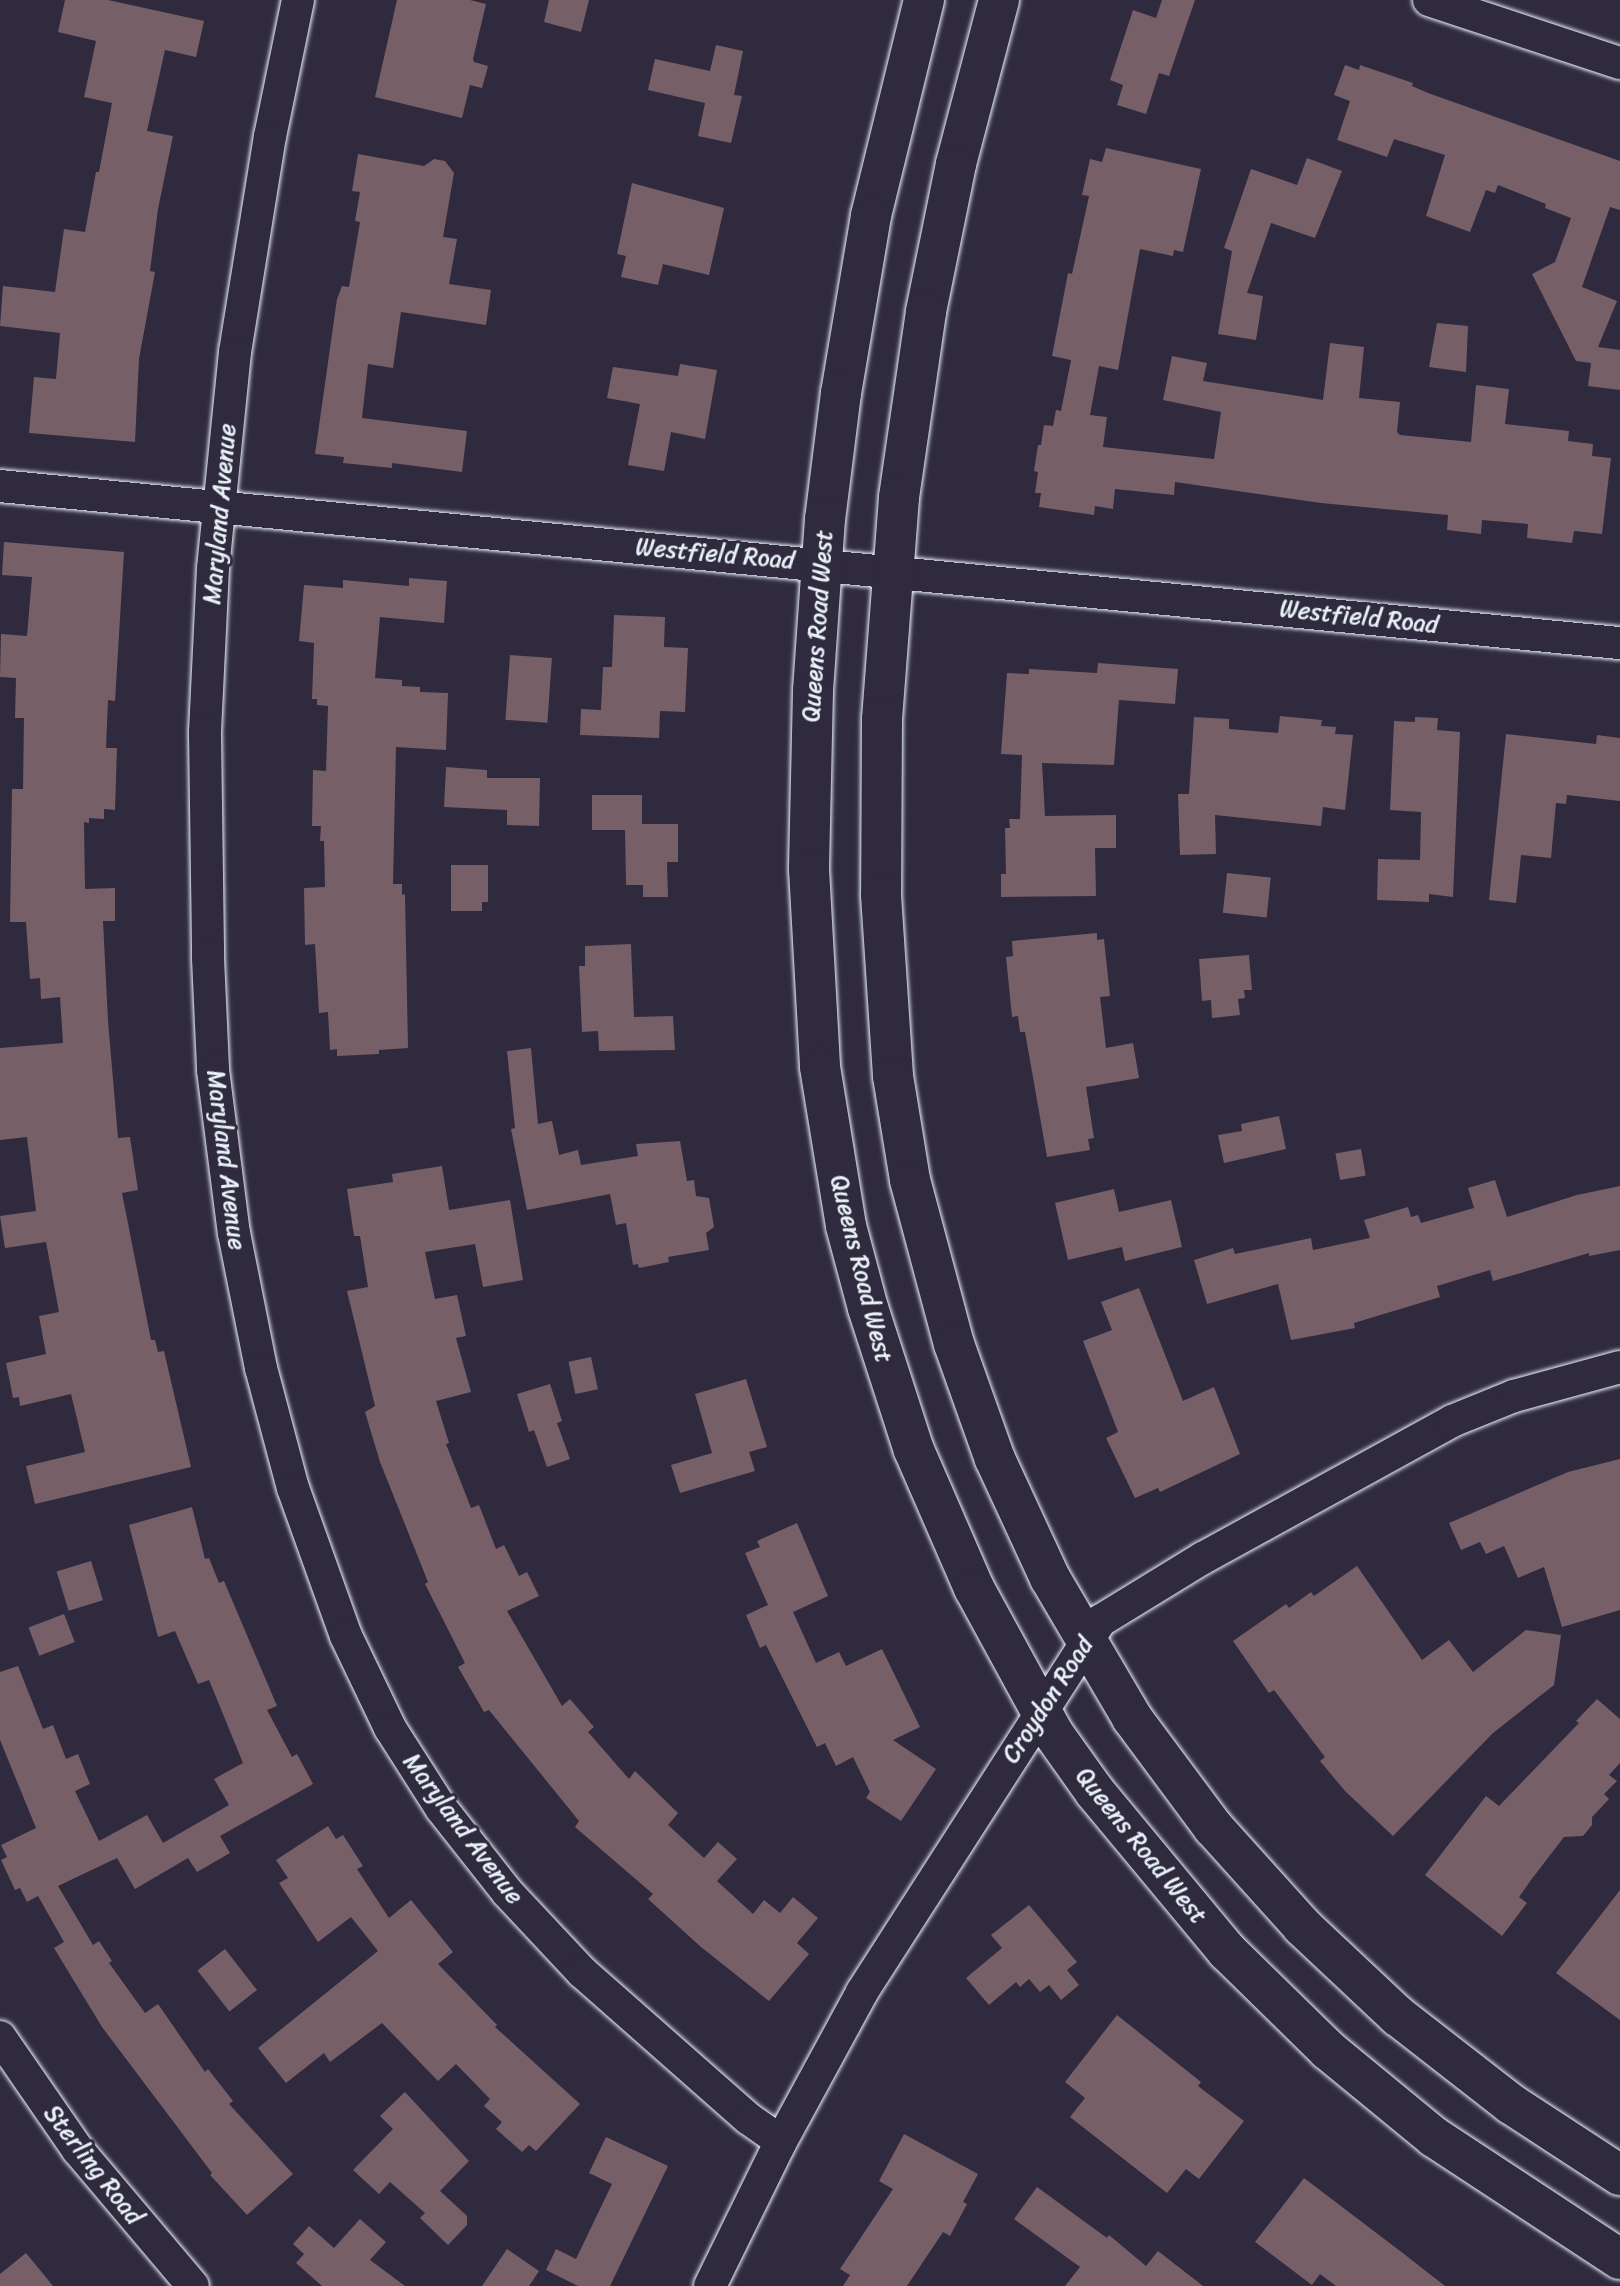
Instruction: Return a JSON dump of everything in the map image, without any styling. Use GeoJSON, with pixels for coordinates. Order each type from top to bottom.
{"type":"FeatureCollection","features":[{"type":"Feature","properties":{"kind":"street","name":"Maryland Avenue"},"geometry":{"type":"LineString","coordinates":[[298,0],[253,235],[218,507],[205,733],[213,1070],[242,1282],[275,1426],[313,1551],[355,1657],[390,1728],[441,1808],[489,1870],[552,1942],[608,1997],[749,2119],[781,2141]]}},
{"type":"Feature","properties":{"kind":"street","name":"Queens Road West"},"geometry":{"type":"LineString","coordinates":[[924,0],[883,163],[861,268],[837,423],[821,564],[813,691],[809,869],[820,1067],[835,1166],[856,1269],[914,1450],[974,1588],[1040,1711],[1095,1792],[1227,1951],[1292,2017],[1434,2137],[1620,2259]]}},
{"type":"Feature","properties":{"kind":"street"},"geometry":{"type":"LineString","coordinates":[[999,0],[956,164],[926,312],[902,470],[882,719],[881,882],[889,1041],[903,1137],[924,1237],[949,1329],[987,1438],[1050,1578],[1119,1698],[1174,1776],[1238,1857],[1302,1926],[1398,2016],[1469,2073],[1620,2175]]}},
{"type":"Feature","properties":{"kind":"street"},"geometry":{"type":"LineString","coordinates":[[1429,0],[1620,63]]}},
{"type":"Feature","properties":{"kind":"street","name":"Westfield Road"},"geometry":{"type":"LineString","coordinates":[[0,486],[892,570],[1620,643]]}},
{"type":"Feature","properties":{"kind":"street","name":"Croydon Road"},"geometry":{"type":"LineString","coordinates":[[710,2286],[781,2141],[862,1992],[1100,1621],[1116,1608],[1419,1438],[1483,1407],[1620,1367]]}},
{"type":"Feature","properties":{"kind":"street","name":"Sterling Road"},"geometry":{"type":"LineString","coordinates":[[0,2037],[78,2150],[193,2286]]}},
{"type":"Feature","properties":{"kind":"street"},"geometry":{"type":"LineString","coordinates":[[1612,2286],[1620,2276]]}},
{"type":"Feature","properties":{"kind":"building"},"geometry":{"type":"Polygon","coordinates":[[[65,0],[108,0],[204,21],[196,57],[165,50],[147,131],[173,136],[158,209],[150,271],[155,272],[139,359],[135,442],[29,433],[34,377],[56,379],[60,333],[0,326],[3,286],[55,292],[64,229],[85,232],[96,172],[99,172],[112,103],[84,97],[96,41],[58,32],[65,0]]]}},
{"type":"Feature","properties":{"kind":"building"},"geometry":{"type":"Polygon","coordinates":[[[397,0],[470,0],[486,4],[473,59],[488,66],[482,88],[470,85],[462,118],[375,97],[397,0]]]}},
{"type":"Feature","properties":{"kind":"building"},"geometry":{"type":"Polygon","coordinates":[[[549,0],[589,0],[581,32],[544,22],[549,0]]]}},
{"type":"Feature","properties":{"kind":"building"},"geometry":{"type":"Polygon","coordinates":[[[1162,0],[1195,0],[1169,76],[1159,73],[1146,114],[1117,105],[1123,85],[1110,80],[1133,10],[1156,18],[1162,0]]]}},
{"type":"Feature","properties":{"kind":"building"},"geometry":{"type":"Polygon","coordinates":[[[716,45],[743,51],[734,95],[742,96],[731,143],[698,136],[705,103],[648,90],[655,59],[710,71],[716,45]]]}},
{"type":"Feature","properties":{"kind":"building"},"geometry":{"type":"Polygon","coordinates":[[[1345,65],[1359,70],[1360,65],[1413,83],[1412,86],[1428,93],[1620,161],[1620,210],[1610,207],[1582,287],[1617,301],[1598,347],[1620,350],[1620,390],[1588,386],[1591,363],[1576,361],[1532,274],[1555,262],[1571,218],[1545,208],[1546,204],[1498,185],[1495,193],[1486,190],[1470,232],[1426,216],[1445,155],[1394,139],[1387,157],[1337,140],[1350,101],[1334,95],[1345,65]]]}},
{"type":"Feature","properties":{"kind":"building"},"geometry":{"type":"Polygon","coordinates":[[[1106,148],[1201,169],[1183,252],[1174,250],[1173,256],[1140,249],[1118,370],[1099,366],[1090,415],[1107,417],[1103,447],[1214,459],[1221,412],[1163,400],[1172,356],[1207,363],[1203,381],[1323,400],[1330,343],[1364,347],[1359,398],[1400,402],[1397,432],[1400,435],[1471,442],[1476,385],[1509,389],[1505,424],[1569,431],[1568,441],[1593,444],[1592,456],[1611,458],[1602,534],[1574,531],[1572,543],[1527,538],[1528,524],[1482,520],[1481,534],[1447,530],[1448,515],[1321,503],[1175,482],[1174,495],[1115,489],[1113,509],[1095,506],[1094,515],[1039,507],[1041,493],[1035,493],[1038,472],[1034,471],[1038,445],[1041,445],[1044,425],[1053,426],[1056,410],[1061,411],[1071,360],[1052,356],[1068,273],[1072,274],[1089,196],[1082,195],[1090,159],[1102,162],[1106,148]]]}},
{"type":"Feature","properties":{"kind":"building"},"geometry":{"type":"Polygon","coordinates":[[[358,154],[424,166],[434,159],[445,161],[454,173],[443,237],[457,239],[449,284],[491,290],[486,325],[401,312],[393,368],[368,364],[362,418],[467,431],[462,472],[392,463],[392,468],[343,463],[344,457],[315,454],[337,299],[342,286],[349,287],[360,222],[355,221],[360,192],[352,191],[358,154]]]}},
{"type":"Feature","properties":{"kind":"building"},"geometry":{"type":"Polygon","coordinates":[[[1307,158],[1342,171],[1315,238],[1271,223],[1247,293],[1263,296],[1256,340],[1218,334],[1232,251],[1224,248],[1251,169],[1297,185],[1307,158]]]}},
{"type":"Feature","properties":{"kind":"building"},"geometry":{"type":"Polygon","coordinates":[[[632,183],[724,208],[709,275],[663,264],[658,285],[621,277],[626,256],[617,254],[632,183]]]}},
{"type":"Feature","properties":{"kind":"building"},"geometry":{"type":"Polygon","coordinates":[[[1437,323],[1468,326],[1466,372],[1429,367],[1437,323]]]}},
{"type":"Feature","properties":{"kind":"building"},"geometry":{"type":"Polygon","coordinates":[[[680,364],[717,370],[705,439],[671,432],[664,471],[628,465],[640,404],[607,398],[613,367],[678,376],[680,364]]]}},
{"type":"Feature","properties":{"kind":"building"},"geometry":{"type":"Polygon","coordinates":[[[4,542],[124,552],[115,701],[108,700],[106,748],[117,748],[115,810],[104,809],[104,819],[89,818],[89,823],[84,822],[85,889],[115,888],[115,921],[103,921],[108,1021],[118,1138],[130,1137],[138,1190],[122,1193],[151,1340],[155,1340],[158,1352],[164,1351],[191,1467],[35,1504],[26,1466],[85,1452],[71,1394],[20,1406],[19,1397],[13,1398],[6,1363],[46,1354],[39,1316],[59,1312],[46,1242],[5,1248],[0,1216],[36,1211],[27,1137],[0,1140],[0,1048],[63,1043],[60,997],[41,999],[40,978],[30,979],[26,922],[10,922],[12,789],[23,789],[24,718],[15,718],[16,678],[0,677],[1,634],[27,636],[32,577],[2,575],[4,542]]]}},
{"type":"Feature","properties":{"kind":"building"},"geometry":{"type":"Polygon","coordinates":[[[409,578],[447,581],[444,623],[380,617],[375,678],[402,680],[402,686],[420,687],[420,692],[448,693],[446,750],[396,747],[393,884],[402,884],[402,895],[405,894],[408,1048],[379,1050],[379,1054],[337,1056],[337,1049],[330,1050],[328,1012],[319,1013],[315,944],[305,945],[304,888],[325,887],[321,826],[312,826],[313,770],[326,771],[328,706],[317,705],[317,699],[312,699],[314,643],[299,641],[304,585],[343,588],[343,580],[409,586],[409,578]]]}},
{"type":"Feature","properties":{"kind":"building"},"geometry":{"type":"Polygon","coordinates":[[[614,615],[665,617],[664,647],[688,648],[685,712],[660,711],[659,738],[580,735],[581,709],[601,710],[603,667],[612,667],[614,615]]]}},
{"type":"Feature","properties":{"kind":"building"},"geometry":{"type":"Polygon","coordinates":[[[510,655],[552,658],[547,723],[505,720],[510,655]]]}},
{"type":"Feature","properties":{"kind":"building"},"geometry":{"type":"Polygon","coordinates":[[[1098,663],[1178,669],[1175,704],[1119,700],[1114,765],[1042,763],[1045,816],[1116,815],[1116,848],[1095,848],[1096,896],[1001,897],[1001,874],[1006,874],[1005,828],[1010,828],[1009,819],[1020,819],[1022,755],[1001,754],[1007,673],[1029,674],[1029,669],[1097,673],[1098,663]]]}},
{"type":"Feature","properties":{"kind":"building"},"geometry":{"type":"Polygon","coordinates":[[[1280,716],[1322,720],[1321,726],[1336,727],[1335,734],[1353,735],[1345,810],[1323,807],[1321,826],[1215,815],[1216,854],[1180,855],[1178,794],[1189,794],[1194,717],[1229,719],[1229,729],[1278,733],[1280,716]]]}},
{"type":"Feature","properties":{"kind":"building"},"geometry":{"type":"Polygon","coordinates":[[[1415,717],[1438,718],[1437,730],[1460,732],[1453,897],[1429,894],[1429,902],[1377,900],[1378,859],[1420,860],[1421,812],[1390,810],[1394,721],[1415,722],[1415,717]]]}},
{"type":"Feature","properties":{"kind":"building"},"geometry":{"type":"Polygon","coordinates":[[[1506,734],[1596,744],[1597,735],[1620,738],[1620,801],[1567,795],[1566,804],[1556,803],[1551,858],[1521,855],[1516,903],[1489,900],[1506,734]]]}},
{"type":"Feature","properties":{"kind":"building"},"geometry":{"type":"Polygon","coordinates":[[[446,767],[487,770],[487,778],[540,778],[539,826],[507,825],[507,810],[444,807],[446,767]]]}},
{"type":"Feature","properties":{"kind":"building"},"geometry":{"type":"Polygon","coordinates":[[[592,795],[642,795],[642,824],[678,824],[678,862],[667,862],[668,897],[643,897],[643,885],[626,885],[625,830],[592,830],[592,795]]]}},
{"type":"Feature","properties":{"kind":"building"},"geometry":{"type":"Polygon","coordinates":[[[451,865],[488,865],[488,902],[482,902],[482,911],[451,911],[451,865]]]}},
{"type":"Feature","properties":{"kind":"building"},"geometry":{"type":"Polygon","coordinates":[[[1227,873],[1271,878],[1267,917],[1223,913],[1227,873]]]}},
{"type":"Feature","properties":{"kind":"building"},"geometry":{"type":"Polygon","coordinates":[[[1097,933],[1097,940],[1104,939],[1110,996],[1100,997],[1106,1048],[1133,1043],[1139,1078],[1086,1087],[1094,1138],[1088,1139],[1090,1150],[1047,1157],[1025,1032],[1020,1032],[1018,1016],[1012,1017],[1006,957],[1013,956],[1012,941],[1097,933]]]}},
{"type":"Feature","properties":{"kind":"building"},"geometry":{"type":"Polygon","coordinates":[[[631,944],[634,1017],[673,1016],[675,1050],[599,1051],[598,1031],[582,1032],[579,966],[585,966],[585,946],[631,944]]]}},
{"type":"Feature","properties":{"kind":"building"},"geometry":{"type":"Polygon","coordinates":[[[1249,955],[1252,990],[1244,990],[1245,998],[1238,999],[1240,1015],[1212,1018],[1211,1000],[1202,1001],[1199,959],[1249,955]]]}},
{"type":"Feature","properties":{"kind":"building"},"geometry":{"type":"Polygon","coordinates":[[[531,1048],[538,1124],[552,1121],[559,1155],[578,1150],[581,1165],[638,1156],[636,1144],[680,1141],[687,1181],[694,1180],[696,1196],[709,1198],[714,1227],[706,1233],[709,1250],[668,1257],[669,1262],[639,1268],[638,1264],[633,1265],[626,1223],[616,1225],[610,1194],[527,1210],[511,1129],[515,1128],[507,1051],[531,1048]]]}},
{"type":"Feature","properties":{"kind":"building"},"geometry":{"type":"Polygon","coordinates":[[[1279,1116],[1286,1149],[1224,1163],[1218,1135],[1242,1131],[1241,1124],[1279,1116]]]}},
{"type":"Feature","properties":{"kind":"building"},"geometry":{"type":"Polygon","coordinates":[[[1361,1149],[1366,1176],[1340,1180],[1335,1154],[1361,1149]]]}},
{"type":"Feature","properties":{"kind":"building"},"geometry":{"type":"Polygon","coordinates":[[[442,1166],[449,1210],[510,1200],[523,1280],[483,1287],[475,1244],[425,1252],[435,1299],[457,1295],[466,1336],[456,1338],[471,1392],[436,1401],[449,1443],[446,1444],[471,1508],[479,1505],[496,1549],[504,1545],[519,1576],[527,1572],[539,1596],[507,1611],[562,1706],[570,1699],[594,1727],[588,1732],[629,1779],[635,1771],[678,1813],[668,1825],[704,1858],[718,1842],[737,1859],[717,1881],[753,1914],[764,1900],[780,1913],[793,1897],[818,1918],[797,1943],[809,1954],[769,2001],[701,1947],[648,1899],[653,1894],[575,1827],[579,1821],[489,1710],[484,1712],[458,1667],[465,1663],[425,1584],[428,1582],[380,1462],[365,1412],[375,1406],[347,1291],[368,1287],[360,1236],[354,1236],[347,1189],[393,1182],[392,1174],[442,1166]]]}},
{"type":"Feature","properties":{"kind":"building"},"geometry":{"type":"Polygon","coordinates":[[[1495,1180],[1507,1217],[1577,1195],[1620,1186],[1620,1250],[1589,1256],[1589,1253],[1493,1281],[1490,1270],[1437,1286],[1440,1297],[1354,1323],[1355,1328],[1291,1340],[1278,1284],[1207,1304],[1194,1260],[1233,1248],[1235,1254],[1311,1238],[1313,1250],[1370,1238],[1364,1220],[1408,1207],[1411,1217],[1418,1215],[1421,1223],[1474,1208],[1468,1188],[1495,1180]]]}},
{"type":"Feature","properties":{"kind":"building"},"geometry":{"type":"Polygon","coordinates":[[[1114,1189],[1119,1212],[1171,1200],[1182,1247],[1125,1261],[1122,1247],[1068,1260],[1055,1203],[1114,1189]]]}},
{"type":"Feature","properties":{"kind":"building"},"geometry":{"type":"Polygon","coordinates":[[[1139,1288],[1183,1401],[1214,1387],[1240,1454],[1160,1492],[1158,1488],[1135,1498],[1106,1438],[1118,1432],[1083,1341],[1112,1330],[1101,1302],[1139,1288]]]}},
{"type":"Feature","properties":{"kind":"building"},"geometry":{"type":"Polygon","coordinates":[[[591,1357],[598,1389],[575,1394],[569,1362],[591,1357]]]}},
{"type":"Feature","properties":{"kind":"building"},"geometry":{"type":"Polygon","coordinates":[[[746,1379],[767,1447],[749,1452],[755,1471],[680,1493],[671,1465],[712,1453],[695,1394],[746,1379]]]}},
{"type":"Feature","properties":{"kind":"building"},"geometry":{"type":"Polygon","coordinates":[[[550,1384],[562,1421],[557,1423],[570,1459],[547,1467],[534,1430],[529,1432],[517,1394],[550,1384]]]}},
{"type":"Feature","properties":{"kind":"building"},"geometry":{"type":"Polygon","coordinates":[[[1620,1459],[1620,1610],[1562,1627],[1544,1567],[1518,1578],[1504,1546],[1486,1554],[1480,1542],[1461,1550],[1449,1523],[1568,1472],[1620,1459]]]}},
{"type":"Feature","properties":{"kind":"building"},"geometry":{"type":"Polygon","coordinates":[[[192,1507],[205,1559],[209,1558],[219,1583],[224,1581],[277,1706],[267,1710],[292,1757],[297,1754],[313,1784],[220,1836],[230,1853],[197,1872],[188,1858],[135,1889],[117,1858],[58,1886],[93,1945],[99,1941],[112,1961],[109,1963],[145,2013],[158,2004],[205,2072],[208,2069],[233,2101],[229,2104],[293,2174],[247,2215],[210,2175],[212,2173],[102,2027],[54,1948],[64,1942],[38,1896],[27,1902],[20,1888],[15,1890],[1,1860],[7,1857],[1,1845],[36,1828],[0,1740],[0,1672],[18,1666],[43,1729],[53,1725],[66,1759],[78,1754],[90,1784],[75,1791],[99,1841],[147,1815],[163,1843],[229,1805],[214,1779],[243,1763],[209,1680],[198,1684],[175,1631],[158,1637],[129,1525],[192,1507]]]}},
{"type":"Feature","properties":{"kind":"building"},"geometry":{"type":"Polygon","coordinates":[[[797,1523],[828,1596],[793,1612],[816,1663],[839,1652],[846,1666],[882,1649],[920,1727],[893,1740],[936,1769],[901,1821],[866,1798],[870,1792],[853,1757],[836,1766],[825,1743],[817,1747],[766,1645],[760,1648],[746,1615],[768,1605],[745,1553],[760,1547],[757,1541],[797,1523]]]}},
{"type":"Feature","properties":{"kind":"building"},"geometry":{"type":"Polygon","coordinates":[[[91,1561],[103,1600],[69,1611],[57,1572],[91,1561]]]}},
{"type":"Feature","properties":{"kind":"building"},"geometry":{"type":"Polygon","coordinates":[[[1357,1566],[1422,1660],[1449,1640],[1473,1672],[1526,1630],[1561,1635],[1554,1685],[1493,1733],[1393,1836],[1345,1791],[1320,1761],[1325,1757],[1274,1690],[1269,1693],[1233,1641],[1286,1604],[1289,1608],[1311,1592],[1314,1596],[1357,1566]]]}},
{"type":"Feature","properties":{"kind":"building"},"geometry":{"type":"Polygon","coordinates":[[[64,1614],[75,1642],[39,1656],[29,1628],[64,1614]]]}},
{"type":"Feature","properties":{"kind":"building"},"geometry":{"type":"Polygon","coordinates":[[[1597,1699],[1620,1719],[1620,1763],[1609,1775],[1617,1781],[1604,1794],[1609,1799],[1592,1817],[1592,1825],[1583,1836],[1564,1837],[1531,1880],[1519,1897],[1527,1903],[1502,1936],[1425,1875],[1486,1796],[1499,1806],[1579,1723],[1576,1721],[1597,1699]]]}},
{"type":"Feature","properties":{"kind":"building"},"geometry":{"type":"Polygon","coordinates":[[[328,1826],[336,1839],[343,1835],[363,1866],[357,1869],[389,1918],[411,1900],[453,1952],[438,1964],[497,2025],[495,2027],[580,2104],[536,2151],[529,2145],[522,2152],[496,2129],[502,2122],[484,2106],[490,2099],[456,2064],[438,2081],[382,2023],[330,2062],[324,2053],[286,2083],[258,2048],[378,1951],[351,1917],[318,1942],[279,1883],[288,1878],[276,1860],[328,1826]]]}},
{"type":"Feature","properties":{"kind":"building"},"geometry":{"type":"Polygon","coordinates":[[[1620,1890],[1620,2020],[1556,1973],[1620,1890]]]}},
{"type":"Feature","properties":{"kind":"building"},"geometry":{"type":"Polygon","coordinates":[[[1029,1905],[1077,1962],[1067,1970],[1079,1985],[1061,2000],[1049,1985],[1040,1992],[1029,1979],[1020,1987],[1016,1982],[989,2005],[966,1978],[1002,1948],[991,1935],[1029,1905]]]}},
{"type":"Feature","properties":{"kind":"building"},"geometry":{"type":"Polygon","coordinates":[[[225,1949],[257,1990],[229,2012],[197,1971],[225,1949]]]}},
{"type":"Feature","properties":{"kind":"building"},"geometry":{"type":"Polygon","coordinates":[[[1117,2015],[1201,2082],[1198,2086],[1244,2121],[1199,2179],[1186,2169],[1167,2193],[1070,2117],[1085,2098],[1065,2082],[1117,2015]]]}},
{"type":"Feature","properties":{"kind":"building"},"geometry":{"type":"Polygon","coordinates":[[[405,2092],[469,2161],[440,2191],[467,2216],[467,2225],[448,2245],[420,2218],[425,2213],[390,2182],[379,2194],[353,2170],[393,2129],[380,2116],[405,2092]]]}},
{"type":"Feature","properties":{"kind":"building"},"geometry":{"type":"Polygon","coordinates":[[[904,2134],[978,2174],[963,2202],[967,2204],[950,2236],[943,2232],[907,2286],[843,2286],[850,2275],[840,2269],[893,2189],[879,2181],[904,2134]]]}},
{"type":"Feature","properties":{"kind":"building"},"geometry":{"type":"Polygon","coordinates":[[[606,2137],[668,2166],[610,2286],[578,2286],[546,2270],[556,2249],[576,2259],[612,2184],[589,2173],[606,2137]]]}},
{"type":"Feature","properties":{"kind":"building"},"geometry":{"type":"Polygon","coordinates":[[[1304,2178],[1445,2286],[1336,2286],[1320,2274],[1312,2285],[1255,2242],[1304,2178]]]}},
{"type":"Feature","properties":{"kind":"building"},"geometry":{"type":"Polygon","coordinates":[[[1037,2187],[1107,2238],[1109,2235],[1146,2266],[1158,2251],[1203,2286],[1065,2286],[1080,2267],[1014,2219],[1037,2187]]]}},
{"type":"Feature","properties":{"kind":"building"},"geometry":{"type":"Polygon","coordinates":[[[360,2219],[386,2242],[370,2260],[405,2286],[322,2286],[296,2263],[304,2254],[293,2244],[309,2226],[334,2248],[360,2219]]]}},
{"type":"Feature","properties":{"kind":"building"},"geometry":{"type":"Polygon","coordinates":[[[507,2249],[539,2271],[529,2286],[482,2286],[507,2249]]]}},
{"type":"Feature","properties":{"kind":"building"},"geometry":{"type":"Polygon","coordinates":[[[26,2253],[53,2286],[0,2286],[0,2274],[26,2253]]]}}]}
